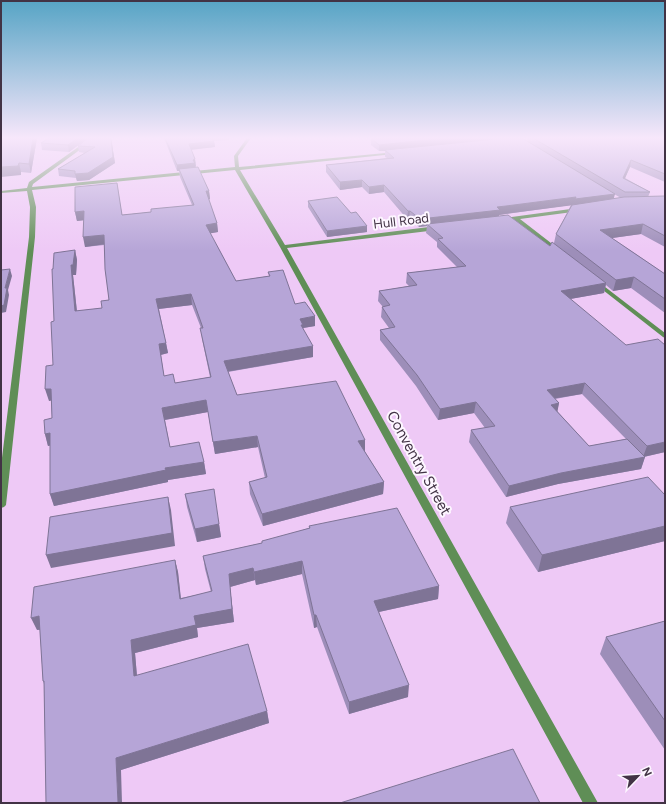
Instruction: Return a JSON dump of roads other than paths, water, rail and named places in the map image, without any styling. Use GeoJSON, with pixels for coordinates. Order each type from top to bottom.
{"type":"FeatureCollection","features":[{"type":"Feature","properties":{"kind":"street"},"geometry":{"type":"LineString","coordinates":[[1,505],[32,237],[33,207],[29,189],[31,183],[39,176]]}},
{"type":"Feature","properties":{"kind":"street"},"geometry":{"type":"LineString","coordinates":[[1,192],[169,176]]}},
{"type":"Feature","properties":{"kind":"street","name":"Conventry Street"},"geometry":{"type":"LineString","coordinates":[[241,176],[283,247],[591,803]]}},
{"type":"Feature","properties":{"kind":"street"},"geometry":{"type":"LineString","coordinates":[[501,220],[585,209]]}},
{"type":"Feature","properties":{"kind":"street"},"geometry":{"type":"LineString","coordinates":[[516,219],[566,258]]}},
{"type":"Feature","properties":{"kind":"street","name":"Hull Road"},"geometry":{"type":"LineString","coordinates":[[283,247],[446,227]]}},
{"type":"Feature","properties":{"kind":"street"},"geometry":{"type":"LineString","coordinates":[[591,277],[665,336]]}}]}
